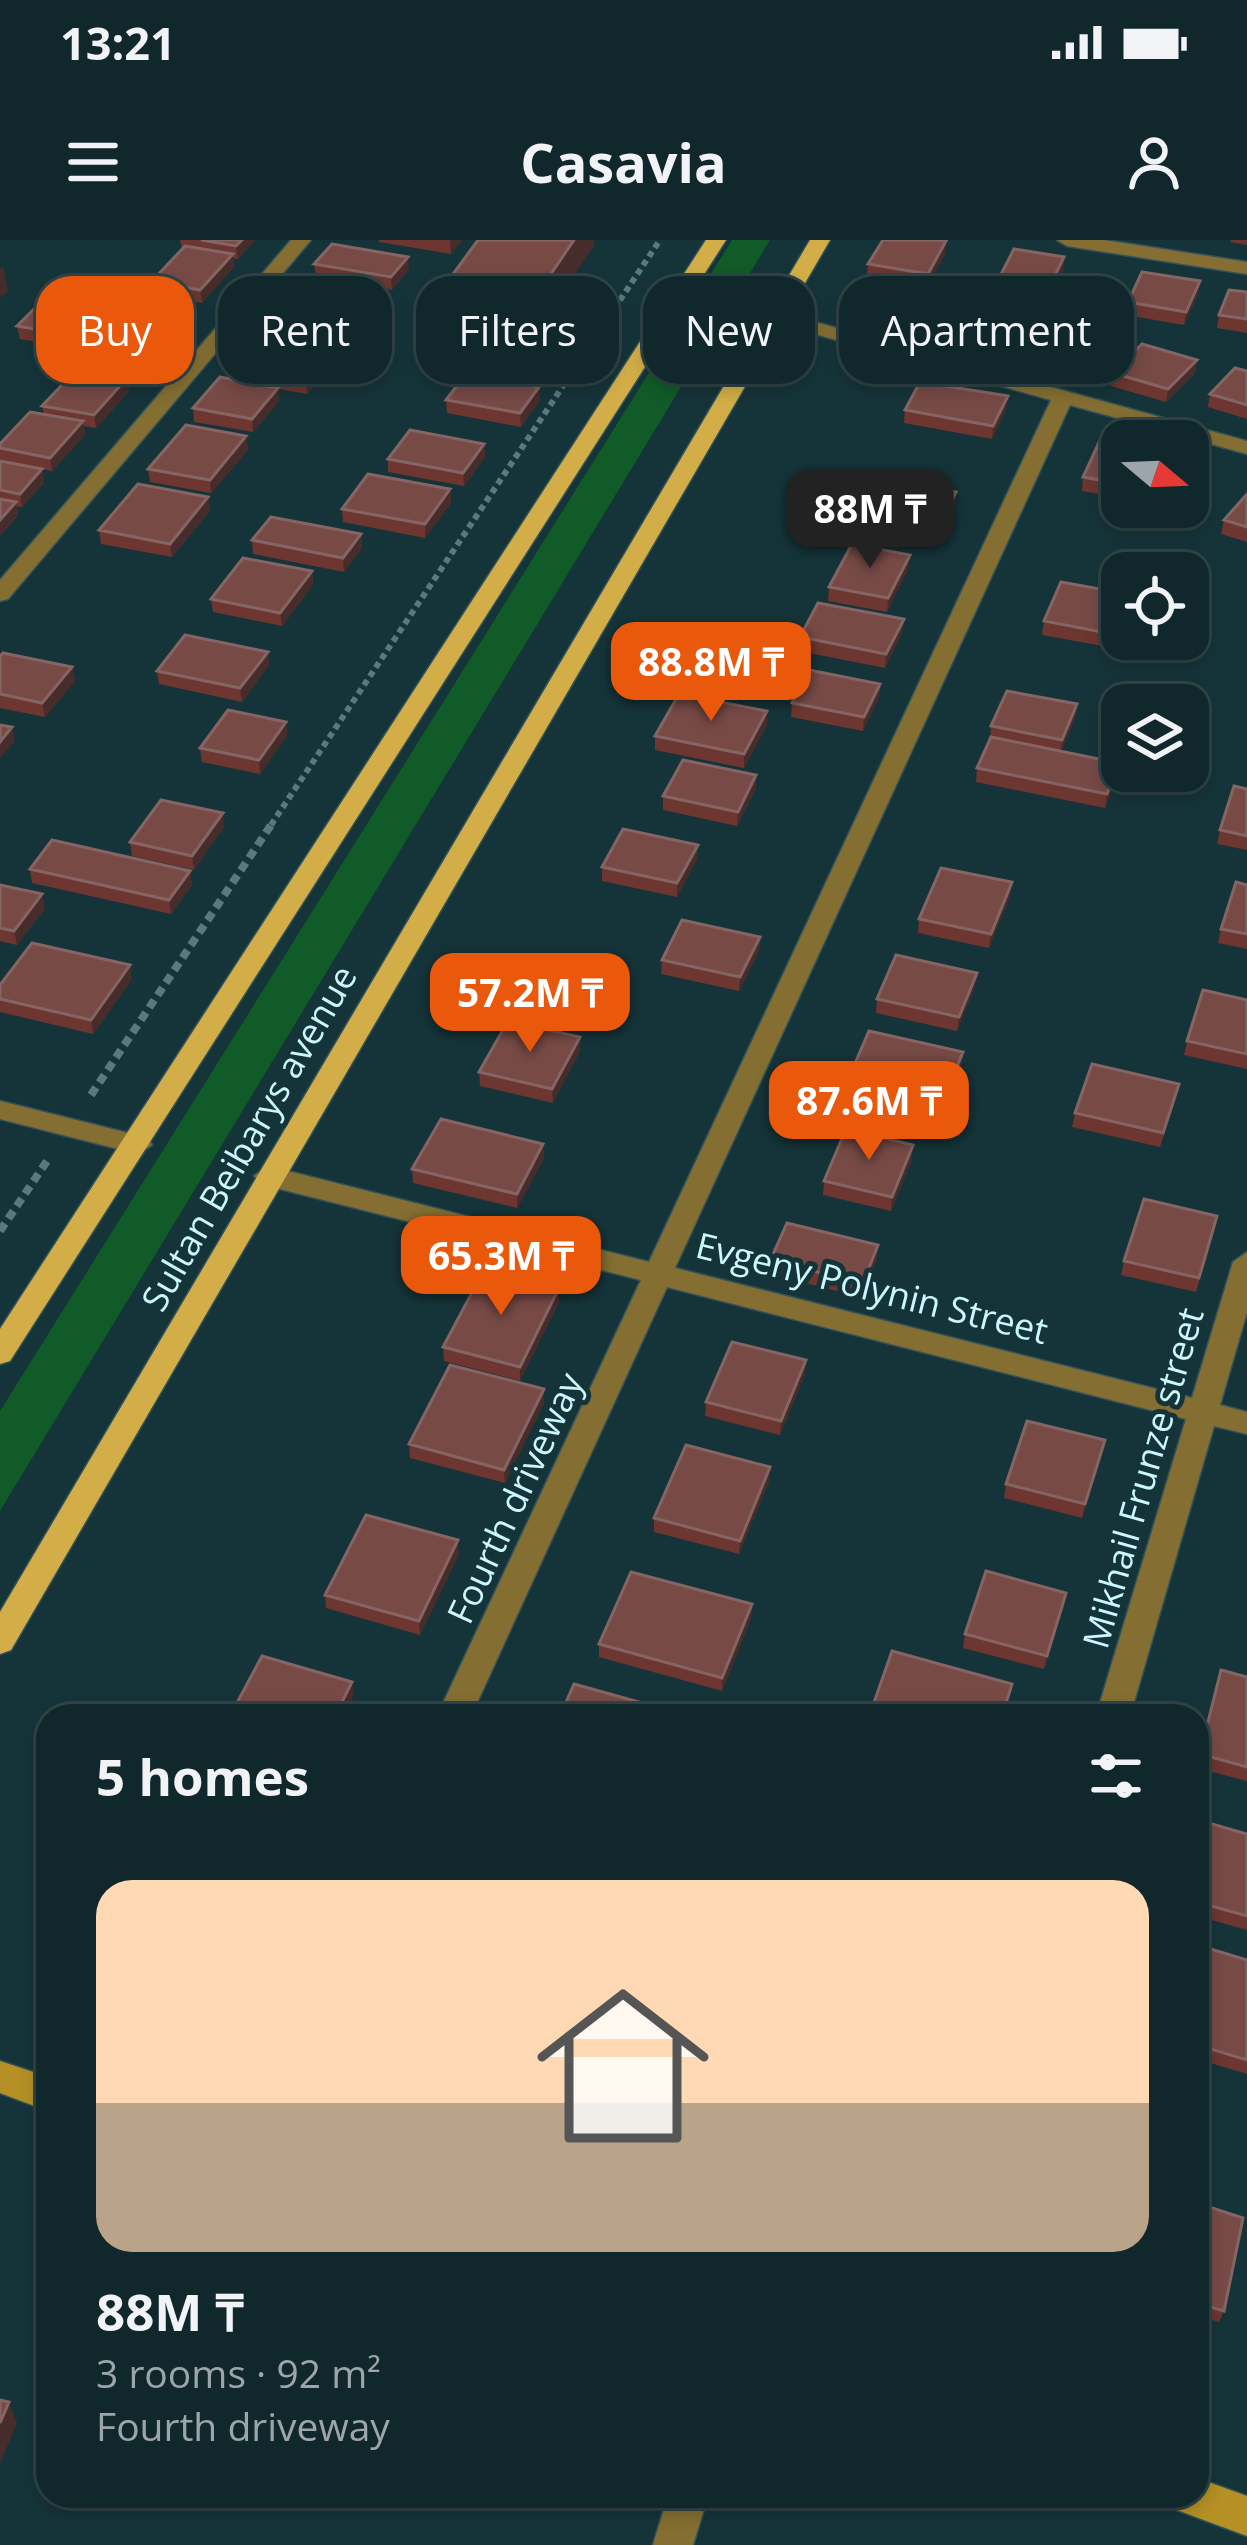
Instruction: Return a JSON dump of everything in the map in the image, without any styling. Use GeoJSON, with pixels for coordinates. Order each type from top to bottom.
{"type":"FeatureCollection","features":[{"type":"Feature","properties":{"kind":"main road"},"geometry":{"type":"LineString","coordinates":[[0,1353],[716,240]]}},
{"type":"Feature","properties":{"kind":"main road","name":"Sultan Beibarys avenue"},"geometry":{"type":"LineString","coordinates":[[799,276],[820,240]]}},
{"type":"Feature","properties":{"kind":"main road","name":"Sultan Beibarys avenue"},"geometry":{"type":"LineString","coordinates":[[0,1641],[735,384]]}},
{"type":"Feature","properties":{"kind":"street"},"geometry":{"type":"LineString","coordinates":[[0,594],[301,240]]}},
{"type":"Feature","properties":{"kind":"street"},"geometry":{"type":"LineString","coordinates":[[1067,240],[1247,268]]}},
{"type":"Feature","properties":{"kind":"street"},"geometry":{"type":"LineString","coordinates":[[815,328],[1247,448]]}},
{"type":"Feature","properties":{"kind":"street","name":"Fourth driveway"},"geometry":{"type":"LineString","coordinates":[[460,1704],[1064,395]]}},
{"type":"Feature","properties":{"kind":"street"},"geometry":{"type":"LineString","coordinates":[[0,1110],[138,1144]]}},
{"type":"Feature","properties":{"kind":"street","name":"Evgeny Polynin Street"},"geometry":{"type":"LineString","coordinates":[[268,1176],[1247,1423]]}},
{"type":"Feature","properties":{"kind":"street","name":"Mikhail Frunze street"},"geometry":{"type":"LineString","coordinates":[[1117,1704],[1247,1262]]}},
{"type":"Feature","properties":{"kind":"street"},"geometry":{"type":"LineString","coordinates":[[0,2077],[36,2090]]}},
{"type":"Feature","properties":{"kind":"street"},"geometry":{"type":"LineString","coordinates":[[1209,2502],[1247,2516]]}},
{"type":"Feature","properties":{"kind":"street"},"geometry":{"type":"LineString","coordinates":[[673,2545],[684,2508]]}},
{"type":"Feature","properties":{"kind":"path"},"geometry":{"type":"LineString","coordinates":[[0,1231],[661,240]]}},
{"type":"Feature","properties":{"kind":"green space"},"geometry":{"type":"Polygon","coordinates":[[[732,240],[770,240],[748,276],[709,276],[732,240]]]}},
{"type":"Feature","properties":{"kind":"green space"},"geometry":{"type":"Polygon","coordinates":[[[643,382],[683,384],[0,1511],[0,1411],[643,382]]]}},
{"type":"Feature","properties":{"kind":"building"},"geometry":{"type":"Polygon","coordinates":[[[201,240],[242,240],[236,246],[201,240]]]}},
{"type":"Feature","properties":{"kind":"building"},"geometry":{"type":"Polygon","coordinates":[[[478,240],[574,240],[550,276],[452,276],[478,240]]]}},
{"type":"Feature","properties":{"kind":"building"},"geometry":{"type":"Polygon","coordinates":[[[883,240],[946,241],[928,274],[868,264],[883,240]]]}},
{"type":"Feature","properties":{"kind":"building"},"geometry":{"type":"Polygon","coordinates":[[[332,244],[408,257],[392,276],[314,264],[332,244]]]}},
{"type":"Feature","properties":{"kind":"building"},"geometry":{"type":"Polygon","coordinates":[[[185,246],[233,254],[200,290],[194,289],[194,276],[157,276],[185,246]]]}},
{"type":"Feature","properties":{"kind":"building"},"geometry":{"type":"Polygon","coordinates":[[[1014,249],[1064,257],[1055,276],[1000,276],[1014,249]]]}},
{"type":"Feature","properties":{"kind":"building"},"geometry":{"type":"Polygon","coordinates":[[[1142,272],[1200,281],[1186,312],[1134,303],[1142,272]]]}},
{"type":"Feature","properties":{"kind":"building"},"geometry":{"type":"Polygon","coordinates":[[[1229,290],[1247,292],[1247,319],[1219,315],[1229,290]]]}},
{"type":"Feature","properties":{"kind":"building"},"geometry":{"type":"Polygon","coordinates":[[[36,307],[36,329],[17,326],[36,307]]]}},
{"type":"Feature","properties":{"kind":"building"},"geometry":{"type":"Polygon","coordinates":[[[1142,344],[1197,360],[1168,389],[1134,379],[1134,352],[1142,344]]]}},
{"type":"Feature","properties":{"kind":"building"},"geometry":{"type":"Polygon","coordinates":[[[1235,368],[1247,371],[1247,405],[1210,394],[1235,368]]]}},
{"type":"Feature","properties":{"kind":"building"},"geometry":{"type":"Polygon","coordinates":[[[218,379],[218,384],[278,388],[252,419],[193,408],[218,379]]]}},
{"type":"Feature","properties":{"kind":"building"},"geometry":{"type":"Polygon","coordinates":[[[63,384],[122,384],[94,415],[42,406],[63,384]]]}},
{"type":"Feature","properties":{"kind":"building"},"geometry":{"type":"Polygon","coordinates":[[[458,384],[539,387],[520,413],[446,400],[458,384]]]}},
{"type":"Feature","properties":{"kind":"building"},"geometry":{"type":"Polygon","coordinates":[[[919,384],[1008,396],[993,426],[905,410],[919,384]]]}},
{"type":"Feature","properties":{"kind":"building"},"geometry":{"type":"Polygon","coordinates":[[[30,412],[83,421],[50,458],[0,448],[30,412]]]}},
{"type":"Feature","properties":{"kind":"building"},"geometry":{"type":"Polygon","coordinates":[[[186,425],[246,436],[210,480],[148,469],[186,425]]]}},
{"type":"Feature","properties":{"kind":"building"},"geometry":{"type":"Polygon","coordinates":[[[410,430],[484,444],[463,473],[388,459],[410,430]]]}},
{"type":"Feature","properties":{"kind":"building"},"geometry":{"type":"Polygon","coordinates":[[[1101,438],[1101,480],[1083,477],[1101,438]]]}},
{"type":"Feature","properties":{"kind":"building"},"geometry":{"type":"Polygon","coordinates":[[[0,461],[42,469],[20,494],[0,490],[0,461]]]}},
{"type":"Feature","properties":{"kind":"building"},"geometry":{"type":"Polygon","coordinates":[[[368,474],[450,489],[425,524],[342,509],[368,474]]]}},
{"type":"Feature","properties":{"kind":"building"},"geometry":{"type":"Polygon","coordinates":[[[879,478],[956,492],[940,523],[862,509],[879,478]]]}},
{"type":"Feature","properties":{"kind":"building"},"geometry":{"type":"Polygon","coordinates":[[[138,484],[208,497],[170,544],[99,530],[138,484]]]}},
{"type":"Feature","properties":{"kind":"building"},"geometry":{"type":"Polygon","coordinates":[[[1247,494],[1247,527],[1224,520],[1247,494]]]}},
{"type":"Feature","properties":{"kind":"building"},"geometry":{"type":"Polygon","coordinates":[[[0,499],[16,502],[0,520],[0,499]]]}},
{"type":"Feature","properties":{"kind":"building"},"geometry":{"type":"Polygon","coordinates":[[[271,517],[361,534],[343,558],[252,540],[271,517]]]}},
{"type":"Feature","properties":{"kind":"building"},"geometry":{"type":"Polygon","coordinates":[[[852,544],[910,555],[888,598],[829,587],[852,544]]]}},
{"type":"Feature","properties":{"kind":"building"},"geometry":{"type":"Polygon","coordinates":[[[243,558],[312,571],[280,613],[211,599],[243,558]]]}},
{"type":"Feature","properties":{"kind":"building"},"geometry":{"type":"Polygon","coordinates":[[[1061,582],[1101,589],[1101,632],[1044,621],[1061,582]]]}},
{"type":"Feature","properties":{"kind":"building"},"geometry":{"type":"Polygon","coordinates":[[[818,603],[904,619],[886,654],[800,637],[818,603]]]}},
{"type":"Feature","properties":{"kind":"building"},"geometry":{"type":"Polygon","coordinates":[[[185,635],[268,652],[240,688],[157,671],[185,635]]]}},
{"type":"Feature","properties":{"kind":"building"},"geometry":{"type":"Polygon","coordinates":[[[3,653],[72,667],[42,703],[0,694],[3,653]]]}},
{"type":"Feature","properties":{"kind":"building"},"geometry":{"type":"Polygon","coordinates":[[[809,670],[880,684],[864,717],[792,703],[809,670]]]}},
{"type":"Feature","properties":{"kind":"building"},"geometry":{"type":"Polygon","coordinates":[[[1007,691],[1077,704],[1062,740],[991,726],[1007,691]]]}},
{"type":"Feature","properties":{"kind":"building"},"geometry":{"type":"Polygon","coordinates":[[[679,694],[767,711],[744,754],[655,736],[679,694]]]}},
{"type":"Feature","properties":{"kind":"building"},"geometry":{"type":"Polygon","coordinates":[[[228,710],[286,722],[259,760],[200,748],[228,710]]]}},
{"type":"Feature","properties":{"kind":"building"},"geometry":{"type":"Polygon","coordinates":[[[0,725],[12,727],[0,742],[0,725]]]}},
{"type":"Feature","properties":{"kind":"building"},"geometry":{"type":"Polygon","coordinates":[[[991,737],[1101,759],[1101,792],[1108,792],[1107,794],[977,768],[991,737]]]}},
{"type":"Feature","properties":{"kind":"building"},"geometry":{"type":"Polygon","coordinates":[[[683,760],[756,775],[738,812],[663,796],[683,760]]]}},
{"type":"Feature","properties":{"kind":"building"},"geometry":{"type":"Polygon","coordinates":[[[1234,786],[1247,789],[1247,836],[1220,830],[1234,786]]]}},
{"type":"Feature","properties":{"kind":"building"},"geometry":{"type":"Polygon","coordinates":[[[161,800],[223,813],[192,856],[130,842],[161,800]]]}},
{"type":"Feature","properties":{"kind":"building"},"geometry":{"type":"Polygon","coordinates":[[[623,829],[698,845],[677,883],[602,867],[623,829]]]}},
{"type":"Feature","properties":{"kind":"building"},"geometry":{"type":"Polygon","coordinates":[[[52,840],[190,871],[169,900],[30,869],[52,840]]]}},
{"type":"Feature","properties":{"kind":"building"},"geometry":{"type":"Polygon","coordinates":[[[941,868],[1012,882],[991,934],[919,919],[941,868]]]}},
{"type":"Feature","properties":{"kind":"building"},"geometry":{"type":"Polygon","coordinates":[[[1236,882],[1247,885],[1247,934],[1221,929],[1236,882]]]}},
{"type":"Feature","properties":{"kind":"building"},"geometry":{"type":"Polygon","coordinates":[[[0,885],[42,894],[14,931],[0,928],[0,885]]]}},
{"type":"Feature","properties":{"kind":"building"},"geometry":{"type":"Polygon","coordinates":[[[682,920],[760,937],[740,977],[662,960],[682,920]]]}},
{"type":"Feature","properties":{"kind":"building"},"geometry":{"type":"Polygon","coordinates":[[[32,943],[130,965],[91,1020],[0,999],[0,985],[32,943]]]}},
{"type":"Feature","properties":{"kind":"building"},"geometry":{"type":"Polygon","coordinates":[[[896,955],[977,973],[959,1017],[877,999],[896,955]]]}},
{"type":"Feature","properties":{"kind":"building"},"geometry":{"type":"Polygon","coordinates":[[[1203,990],[1247,1000],[1247,1054],[1187,1041],[1203,990]]]}},
{"type":"Feature","properties":{"kind":"building"},"geometry":{"type":"Polygon","coordinates":[[[508,1021],[580,1037],[552,1089],[479,1072],[508,1021]]]}},
{"type":"Feature","properties":{"kind":"building"},"geometry":{"type":"Polygon","coordinates":[[[869,1031],[963,1052],[948,1089],[853,1068],[869,1031]]]}},
{"type":"Feature","properties":{"kind":"building"},"geometry":{"type":"Polygon","coordinates":[[[1092,1064],[1179,1084],[1163,1133],[1075,1113],[1092,1064]]]}},
{"type":"Feature","properties":{"kind":"building"},"geometry":{"type":"Polygon","coordinates":[[[441,1119],[543,1144],[517,1194],[412,1169],[441,1119]]]}},
{"type":"Feature","properties":{"kind":"building"},"geometry":{"type":"Polygon","coordinates":[[[846,1129],[913,1145],[892,1197],[824,1181],[846,1129]]]}},
{"type":"Feature","properties":{"kind":"building"},"geometry":{"type":"Polygon","coordinates":[[[1144,1199],[1217,1216],[1199,1278],[1124,1261],[1144,1199]]]}},
{"type":"Feature","properties":{"kind":"building"},"geometry":{"type":"Polygon","coordinates":[[[787,1223],[878,1245],[863,1283],[770,1261],[787,1223]]]}},
{"type":"Feature","properties":{"kind":"building"},"geometry":{"type":"Polygon","coordinates":[[[484,1270],[559,1288],[520,1367],[443,1347],[484,1270]]]}},
{"type":"Feature","properties":{"kind":"building"},"geometry":{"type":"Polygon","coordinates":[[[732,1342],[806,1360],[781,1421],[706,1402],[732,1342]]]}},
{"type":"Feature","properties":{"kind":"building"},"geometry":{"type":"Polygon","coordinates":[[[450,1365],[544,1389],[504,1470],[409,1444],[450,1365]]]}},
{"type":"Feature","properties":{"kind":"building"},"geometry":{"type":"Polygon","coordinates":[[[1027,1421],[1105,1440],[1085,1504],[1006,1484],[1027,1421]]]}},
{"type":"Feature","properties":{"kind":"building"},"geometry":{"type":"Polygon","coordinates":[[[686,1445],[770,1467],[740,1541],[654,1518],[686,1445]]]}},
{"type":"Feature","properties":{"kind":"building"},"geometry":{"type":"Polygon","coordinates":[[[366,1515],[458,1540],[419,1621],[325,1595],[366,1515]]]}},
{"type":"Feature","properties":{"kind":"building"},"geometry":{"type":"Polygon","coordinates":[[[986,1571],[1066,1593],[1047,1656],[965,1634],[986,1571]]]}},
{"type":"Feature","properties":{"kind":"building"},"geometry":{"type":"Polygon","coordinates":[[[631,1572],[752,1604],[722,1678],[599,1644],[631,1572]]]}},
{"type":"Feature","properties":{"kind":"building"},"geometry":{"type":"Polygon","coordinates":[[[892,1651],[1012,1684],[1006,1704],[873,1704],[892,1651]]]}},
{"type":"Feature","properties":{"kind":"building"},"geometry":{"type":"Polygon","coordinates":[[[262,1656],[352,1682],[341,1704],[236,1704],[262,1656]]]}},
{"type":"Feature","properties":{"kind":"building"},"geometry":{"type":"Polygon","coordinates":[[[1221,1670],[1247,1677],[1247,1767],[1209,1756],[1209,1718],[1221,1670]]]}},
{"type":"Feature","properties":{"kind":"building"},"geometry":{"type":"Polygon","coordinates":[[[574,1684],[646,1704],[565,1704],[574,1684]]]}},
{"type":"Feature","properties":{"kind":"building"},"geometry":{"type":"Polygon","coordinates":[[[1209,1823],[1247,1834],[1247,1916],[1209,1905],[1209,1823]]]}},
{"type":"Feature","properties":{"kind":"building"},"geometry":{"type":"Polygon","coordinates":[[[1209,1949],[1247,1960],[1247,2060],[1209,2049],[1209,1949]]]}},
{"type":"Feature","properties":{"kind":"building"},"geometry":{"type":"Polygon","coordinates":[[[1209,2207],[1243,2218],[1224,2311],[1209,2307],[1209,2207]]]}},
{"type":"Feature","properties":{"kind":"building"},"geometry":{"type":"Polygon","coordinates":[[[0,2400],[9,2402],[0,2423],[0,2400]]]}}]}
